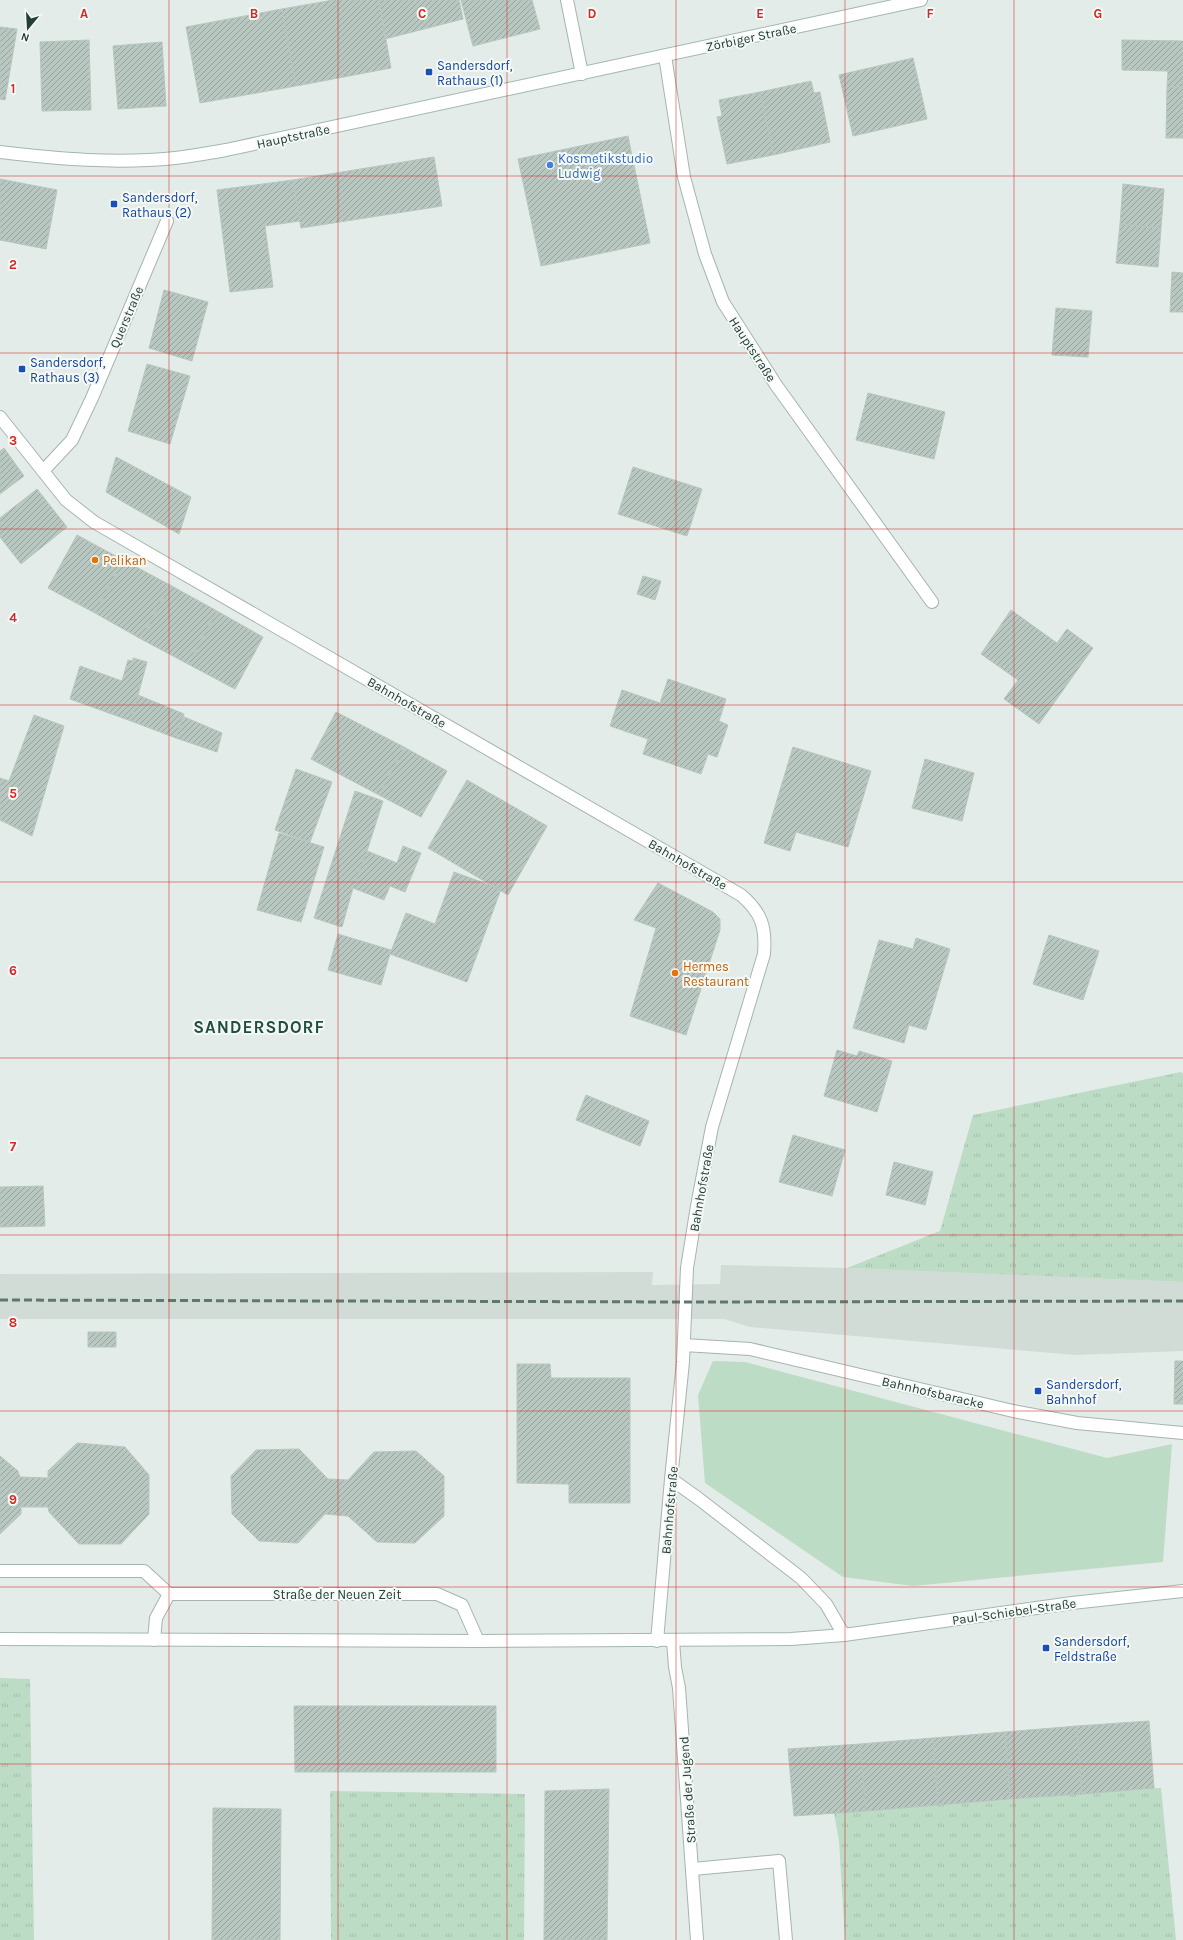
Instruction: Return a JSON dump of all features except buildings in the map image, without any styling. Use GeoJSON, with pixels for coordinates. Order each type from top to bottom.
{"type":"FeatureCollection","features":[{"type":"Feature","properties":{"kind":"street"},"geometry":{"type":"LineString","coordinates":[[567,0],[582,74]]}},
{"type":"Feature","properties":{"kind":"street","name":"Zörbiger Straße"},"geometry":{"type":"LineString","coordinates":[[582,74],[921,0]]}},
{"type":"Feature","properties":{"kind":"street","name":"Hauptstraße"},"geometry":{"type":"LineString","coordinates":[[665,56],[684,177],[705,254],[723,302],[776,385],[932,602]]}},
{"type":"Feature","properties":{"kind":"street","name":"Hauptstraße"},"geometry":{"type":"LineString","coordinates":[[0,152],[98,161],[174,158],[226,150],[430,105],[582,74]]}},
{"type":"Feature","properties":{"kind":"street","name":"Querstraße"},"geometry":{"type":"LineString","coordinates":[[43,471],[72,440],[92,398],[167,221]]}},
{"type":"Feature","properties":{"kind":"street","name":"Bahnhofstraße"},"geometry":{"type":"LineString","coordinates":[[0,417],[66,500],[94,522],[734,891],[754,906],[761,921],[765,937],[764,954],[712,1127],[687,1268],[684,1345],[657,1641]]}},
{"type":"Feature","properties":{"kind":"street","name":"Bahnhofsbaracke"},"geometry":{"type":"LineString","coordinates":[[684,1345],[750,1349],[1013,1411],[1077,1423],[1183,1433]]}},
{"type":"Feature","properties":{"kind":"street"},"geometry":{"type":"LineString","coordinates":[[671,1479],[801,1578],[826,1604],[844,1635]]}},
{"type":"Feature","properties":{"kind":"street"},"geometry":{"type":"LineString","coordinates":[[0,1570],[144,1570],[169,1594],[156,1618],[154,1640]]}},
{"type":"Feature","properties":{"kind":"street","name":"Paul-Schiebel-Straße"},"geometry":{"type":"LineString","coordinates":[[673,1641],[791,1639],[844,1635],[1072,1603],[1183,1591]]}},
{"type":"Feature","properties":{"kind":"street","name":"Straße der Neuen Zeit"},"geometry":{"type":"LineString","coordinates":[[169,1594],[437,1594],[462,1605],[478,1641]]}},
{"type":"Feature","properties":{"kind":"street"},"geometry":{"type":"LineString","coordinates":[[0,1639],[673,1641]]}},
{"type":"Feature","properties":{"kind":"street","name":"Straße der Jugend"},"geometry":{"type":"LineString","coordinates":[[673,1641],[675,1667],[679,1688],[697,1940]]}},
{"type":"Feature","properties":{"kind":"street"},"geometry":{"type":"LineString","coordinates":[[693,1869],[779,1861],[786,1940]]}},
{"type":"Feature","properties":{"kind":"shaded area"},"geometry":{"type":"Polygon","coordinates":[[[721,1265],[847,1268],[1183,1282],[1183,1351],[1075,1355],[750,1327],[724,1319],[0,1319],[0,1274],[653,1272],[652,1285],[720,1284],[721,1265]]]}},
{"type":"Feature","properties":{"kind":"green space"},"geometry":{"type":"Polygon","coordinates":[[[1181,1072],[1183,1074],[1183,1282],[847,1268],[940,1231],[973,1115],[1181,1072]]]}},
{"type":"Feature","properties":{"kind":"green space"},"geometry":{"type":"Polygon","coordinates":[[[713,1361],[745,1362],[1107,1458],[1172,1444],[1163,1562],[913,1586],[843,1577],[705,1483],[698,1395],[713,1361]]]}},
{"type":"Feature","properties":{"kind":"green space"},"geometry":{"type":"Polygon","coordinates":[[[0,1678],[30,1679],[34,1940],[0,1940],[0,1678]]]}},
{"type":"Feature","properties":{"kind":"green space"},"geometry":{"type":"Polygon","coordinates":[[[1161,1788],[1176,1940],[845,1940],[839,1841],[834,1813],[1161,1788]]]}},
{"type":"Feature","properties":{"kind":"green space"},"geometry":{"type":"Polygon","coordinates":[[[330,1791],[525,1794],[524,1940],[331,1940],[330,1791]]]}},
{"type":"Feature","properties":{"kind":"railway"},"geometry":{"type":"LineString","coordinates":[[0,1300],[685,1302],[1183,1301]]}},
{"type":"Feature","properties":{"kind":"place","name":"Sandersdorf, Rathaus (1)"},"geometry":{"type":"Point","coordinates":[429,72]}},
{"type":"Feature","properties":{"kind":"place","name":"Kosmetikstudio Ludwig"},"geometry":{"type":"Point","coordinates":[550,165]}},
{"type":"Feature","properties":{"kind":"place","name":"Sandersdorf, Rathaus (2)"},"geometry":{"type":"Point","coordinates":[114,204]}},
{"type":"Feature","properties":{"kind":"place","name":"Sandersdorf, Rathaus (3)"},"geometry":{"type":"Point","coordinates":[22,369]}},
{"type":"Feature","properties":{"kind":"place","name":"Pelikan"},"geometry":{"type":"Point","coordinates":[95,560]}},
{"type":"Feature","properties":{"kind":"place","name":"Hermes Restaurant"},"geometry":{"type":"Point","coordinates":[675,973]}},
{"type":"Feature","properties":{"kind":"place","name":"Sandersdorf, Bahnhof"},"geometry":{"type":"Point","coordinates":[1038,1391]}},
{"type":"Feature","properties":{"kind":"place","name":"Sandersdorf, Feldstraße"},"geometry":{"type":"Point","coordinates":[1046,1648]}},
{"type":"Feature","properties":{"kind":"district","name":"SANDERSDORF"},"geometry":{"type":"Point","coordinates":[259,1027]}}]}
